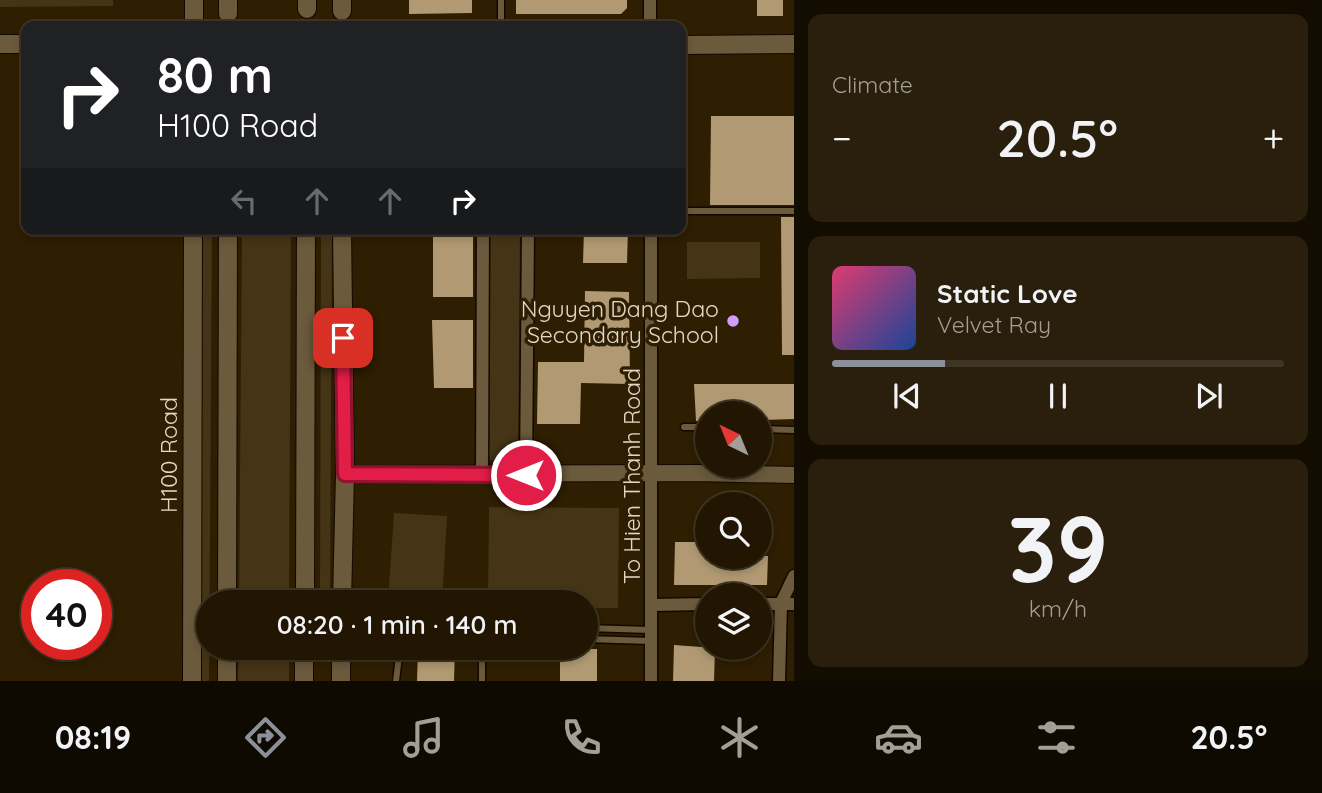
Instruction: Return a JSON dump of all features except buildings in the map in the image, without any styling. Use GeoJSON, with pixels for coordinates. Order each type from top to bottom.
{"type":"FeatureCollection","features":[{"type":"Feature","properties":{"kind":"main road"},"geometry":{"type":"LineString","coordinates":[[194,0],[194,21]]}},
{"type":"Feature","properties":{"kind":"main road"},"geometry":{"type":"LineString","coordinates":[[0,44],[21,44]]}},
{"type":"Feature","properties":{"kind":"main road"},"geometry":{"type":"LineString","coordinates":[[686,45],[793,44]]}},
{"type":"Feature","properties":{"kind":"main road","name":"H100 Road"},"geometry":{"type":"LineString","coordinates":[[192,681],[193,235]]}},
{"type":"Feature","properties":{"kind":"main road"},"geometry":{"type":"LineString","coordinates":[[227,590],[228,235]]}},
{"type":"Feature","properties":{"kind":"main road"},"geometry":{"type":"LineString","coordinates":[[304,590],[306,235]]}},
{"type":"Feature","properties":{"kind":"main road"},"geometry":{"type":"LineString","coordinates":[[342,235],[345,474],[342,590]]}},
{"type":"Feature","properties":{"kind":"main road"},"geometry":{"type":"LineString","coordinates":[[227,660],[227,681]]}},
{"type":"Feature","properties":{"kind":"main road"},"geometry":{"type":"LineString","coordinates":[[304,660],[304,681]]}},
{"type":"Feature","properties":{"kind":"main road"},"geometry":{"type":"LineString","coordinates":[[341,660],[341,681]]}},
{"type":"Feature","properties":{"kind":"street"},"geometry":{"type":"LineString","coordinates":[[650,0],[650,21]]}},
{"type":"Feature","properties":{"kind":"street"},"geometry":{"type":"LineString","coordinates":[[482,475],[483,235]]}},
{"type":"Feature","properties":{"kind":"street"},"geometry":{"type":"LineString","coordinates":[[526,475],[528,235]]}},
{"type":"Feature","properties":{"kind":"street","name":"To Hien Thanh Road"},"geometry":{"type":"LineString","coordinates":[[651,235],[651,681]]}},
{"type":"Feature","properties":{"kind":"street"},"geometry":{"type":"LineString","coordinates":[[345,474],[526,475],[695,471]]}},
{"type":"Feature","properties":{"kind":"street"},"geometry":{"type":"LineString","coordinates":[[772,473],[793,475]]}},
{"type":"Feature","properties":{"kind":"street"},"geometry":{"type":"LineString","coordinates":[[779,681],[787,604],[793,576]]}},
{"type":"Feature","properties":{"kind":"street"},"geometry":{"type":"LineString","coordinates":[[651,605],[695,604]]}},
{"type":"Feature","properties":{"kind":"lane"},"geometry":{"type":"LineString","coordinates":[[501,0],[501,21]]}},
{"type":"Feature","properties":{"kind":"lane"},"geometry":{"type":"LineString","coordinates":[[686,211],[793,211]]}},
{"type":"Feature","properties":{"kind":"lane"},"geometry":{"type":"LineString","coordinates":[[684,427],[695,427]]}},
{"type":"Feature","properties":{"kind":"lane"},"geometry":{"type":"LineString","coordinates":[[772,429],[793,430]]}},
{"type":"Feature","properties":{"kind":"lane"},"geometry":{"type":"LineString","coordinates":[[598,629],[651,636]]}},
{"type":"Feature","properties":{"kind":"lane"},"geometry":{"type":"LineString","coordinates":[[598,638],[651,636]]}},
{"type":"Feature","properties":{"kind":"lane"},"geometry":{"type":"LineString","coordinates":[[397,681],[399,660]]}},
{"type":"Feature","properties":{"kind":"lane"},"geometry":{"type":"LineString","coordinates":[[482,660],[482,681]]}},
{"type":"Feature","properties":{"kind":"shaded area"},"geometry":{"type":"Polygon","coordinates":[[[0,0],[113,0],[113,6],[0,7],[0,0]]]}},
{"type":"Feature","properties":{"kind":"shaded area"},"geometry":{"type":"Polygon","coordinates":[[[201,235],[212,235],[210,590],[199,590],[201,235]]]}},
{"type":"Feature","properties":{"kind":"shaded area"},"geometry":{"type":"Polygon","coordinates":[[[242,235],[291,235],[289,590],[239,590],[242,235]]]}},
{"type":"Feature","properties":{"kind":"shaded area"},"geometry":{"type":"Polygon","coordinates":[[[321,235],[332,235],[330,590],[320,590],[321,235]]]}},
{"type":"Feature","properties":{"kind":"shaded area"},"geometry":{"type":"Polygon","coordinates":[[[490,235],[520,235],[518,460],[488,460],[490,235]]]}},
{"type":"Feature","properties":{"kind":"shaded area"},"geometry":{"type":"Polygon","coordinates":[[[687,242],[760,242],[760,278],[687,279],[687,242]]]}},
{"type":"Feature","properties":{"kind":"shaded area"},"geometry":{"type":"Polygon","coordinates":[[[489,507],[619,508],[618,608],[598,608],[598,590],[488,590],[489,507]]]}},
{"type":"Feature","properties":{"kind":"shaded area"},"geometry":{"type":"Polygon","coordinates":[[[394,513],[447,516],[443,590],[389,590],[394,513]]]}},
{"type":"Feature","properties":{"kind":"shaded area"},"geometry":{"type":"Polygon","coordinates":[[[199,660],[209,660],[209,681],[199,681],[199,660]]]}},
{"type":"Feature","properties":{"kind":"shaded area"},"geometry":{"type":"Polygon","coordinates":[[[239,660],[289,660],[289,681],[238,681],[239,660]]]}},
{"type":"Feature","properties":{"kind":"place","name":"Nguyen Dang Dao Secondary School"},"geometry":{"type":"Point","coordinates":[733,321]}},
{"type":"Feature","properties":{"kind":"route"},"geometry":{"type":"LineString","coordinates":[[343,338],[345,474],[526,475]]}}]}
